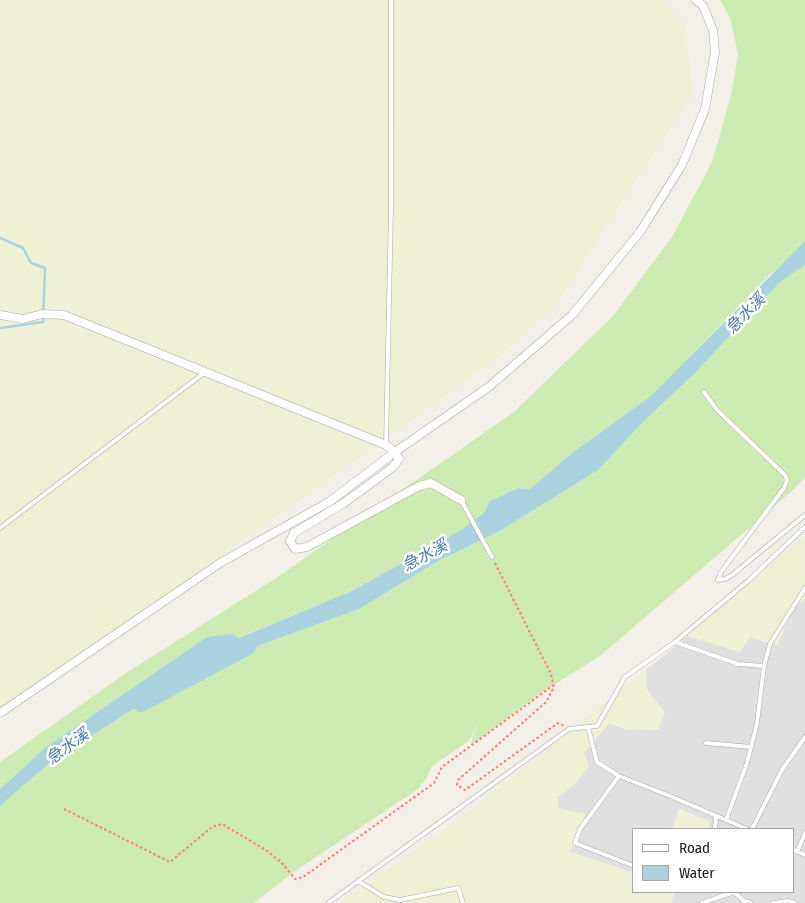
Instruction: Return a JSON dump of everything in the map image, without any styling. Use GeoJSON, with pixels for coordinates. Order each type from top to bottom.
{"type":"FeatureCollection","features":[{"type":"Feature","properties":{"kind":"street"},"geometry":{"type":"LineString","coordinates":[[0,713],[220,564],[329,502],[395,452],[490,386],[572,315],[640,232],[682,165],[705,109],[714,52],[713,30],[702,6],[696,0]]}},
{"type":"Feature","properties":{"kind":"street"},"geometry":{"type":"LineString","coordinates":[[0,315],[23,319],[42,314],[64,315],[386,445],[395,452],[399,459],[393,467],[344,503],[294,533],[290,542],[295,548],[307,547],[419,486],[431,483],[461,500]]}},
{"type":"Feature","properties":{"kind":"lane"},"geometry":{"type":"LineString","coordinates":[[386,445],[391,209],[391,0]]}},
{"type":"Feature","properties":{"kind":"lane"},"geometry":{"type":"LineString","coordinates":[[0,528],[206,372]]}},
{"type":"Feature","properties":{"kind":"lane"},"geometry":{"type":"LineString","coordinates":[[704,392],[717,410],[785,475],[787,480],[784,488],[721,572],[718,580],[725,579],[732,574],[805,515]]}},
{"type":"Feature","properties":{"kind":"lane"},"geometry":{"type":"LineString","coordinates":[[461,500],[492,556]]}},
{"type":"Feature","properties":{"kind":"lane"},"geometry":{"type":"LineString","coordinates":[[328,903],[569,729],[597,726],[625,677],[675,642],[748,581],[805,527]]}},
{"type":"Feature","properties":{"kind":"lane"},"geometry":{"type":"LineString","coordinates":[[726,820],[751,747],[757,723],[764,666],[770,644],[805,588]]}},
{"type":"Feature","properties":{"kind":"lane"},"geometry":{"type":"LineString","coordinates":[[675,642],[738,664],[764,666]]}},
{"type":"Feature","properties":{"kind":"lane"},"geometry":{"type":"LineString","coordinates":[[588,726],[597,762],[619,776],[745,828]]}},
{"type":"Feature","properties":{"kind":"lane"},"geometry":{"type":"LineString","coordinates":[[753,828],[782,770],[805,736]]}},
{"type":"Feature","properties":{"kind":"lane"},"geometry":{"type":"LineString","coordinates":[[706,743],[751,747]]}},
{"type":"Feature","properties":{"kind":"lane"},"geometry":{"type":"LineString","coordinates":[[619,776],[580,829],[574,843],[632,865]]}},
{"type":"Feature","properties":{"kind":"lane"},"geometry":{"type":"LineString","coordinates":[[715,828],[716,817]]}},
{"type":"Feature","properties":{"kind":"lane"},"geometry":{"type":"LineString","coordinates":[[805,833],[796,851],[805,856]]}},
{"type":"Feature","properties":{"kind":"lane"},"geometry":{"type":"LineString","coordinates":[[358,881],[384,897],[400,900],[458,888],[463,903]]}},
{"type":"Feature","properties":{"kind":"lane"},"geometry":{"type":"LineString","coordinates":[[702,903],[732,893]]}},
{"type":"Feature","properties":{"kind":"lane"},"geometry":{"type":"LineString","coordinates":[[736,893],[751,903]]}},
{"type":"Feature","properties":{"kind":"lane"},"geometry":{"type":"LineString","coordinates":[[725,903],[727,896]]}},
{"type":"Feature","properties":{"kind":"lane"},"geometry":{"type":"LineString","coordinates":[[773,903],[788,901],[795,903]]}},
{"type":"Feature","properties":{"kind":"path"},"geometry":{"type":"LineString","coordinates":[[492,556],[555,684]]}},
{"type":"Feature","properties":{"kind":"path"},"geometry":{"type":"LineString","coordinates":[[555,684],[546,702],[458,780],[457,785],[465,790],[558,723],[569,729]]}},
{"type":"Feature","properties":{"kind":"path"},"geometry":{"type":"LineString","coordinates":[[64,809],[170,862],[212,827],[222,824],[266,850],[281,862],[295,879],[303,877],[434,783],[442,767],[555,684]]}},
{"type":"Feature","properties":{"kind":"shaded area"},"geometry":{"type":"Polygon","coordinates":[[[805,598],[805,903],[671,903],[675,893],[795,893],[795,828],[709,828],[709,821],[680,809],[672,828],[632,828],[631,872],[570,852],[558,809],[558,797],[576,783],[584,753],[609,723],[626,729],[654,698],[647,690],[646,670],[688,636],[740,652],[750,637],[792,611],[805,598]]]}},
{"type":"Feature","properties":{"kind":"green space"},"geometry":{"type":"Polygon","coordinates":[[[0,0],[661,0],[685,24],[693,93],[553,308],[496,359],[0,715],[0,0]]]}},
{"type":"Feature","properties":{"kind":"green space"},"geometry":{"type":"Polygon","coordinates":[[[720,0],[805,0],[805,241],[795,253],[768,276],[651,396],[572,453],[530,489],[518,488],[490,501],[483,514],[461,530],[354,590],[238,638],[207,637],[46,747],[0,789],[0,762],[126,673],[276,578],[514,412],[613,316],[672,237],[712,162],[731,95],[738,54],[730,18],[720,0]]]}},
{"type":"Feature","properties":{"kind":"green space"},"geometry":{"type":"Polygon","coordinates":[[[805,265],[805,477],[791,492],[600,656],[539,694],[470,746],[477,725],[469,741],[432,766],[427,778],[418,789],[295,871],[254,903],[0,903],[0,806],[46,766],[130,711],[214,662],[359,609],[438,561],[498,532],[598,470],[642,423],[696,372],[780,282],[805,265]]]}},
{"type":"Feature","properties":{"kind":"green space"},"geometry":{"type":"Polygon","coordinates":[[[805,535],[805,598],[792,611],[777,646],[750,637],[740,652],[688,636],[805,535]]]}},
{"type":"Feature","properties":{"kind":"green space"},"geometry":{"type":"Polygon","coordinates":[[[646,670],[647,690],[665,712],[658,730],[626,729],[609,723],[584,753],[589,766],[576,783],[558,797],[558,808],[586,814],[570,852],[631,872],[632,870],[632,893],[675,893],[671,903],[340,903],[468,812],[646,670]]]}},
{"type":"Feature","properties":{"kind":"green space"},"geometry":{"type":"Polygon","coordinates":[[[679,809],[709,821],[709,828],[672,828],[679,809]]]}},
{"type":"Feature","properties":{"kind":"water"},"geometry":{"type":"Polygon","coordinates":[[[805,241],[805,265],[780,282],[696,372],[642,423],[598,470],[498,532],[438,561],[359,609],[214,662],[130,711],[46,766],[0,806],[0,789],[46,747],[207,637],[232,634],[239,638],[354,590],[461,530],[483,514],[490,501],[518,488],[530,489],[572,453],[651,396],[805,241]]]}},
{"type":"Feature","properties":{"kind":"waterway"},"geometry":{"type":"LineString","coordinates":[[0,238],[23,248],[31,263],[45,268],[43,322],[0,328]]}},
{"type":"Feature","properties":{"kind":"waterway","name":"急水溪"},"geometry":{"type":"LineString","coordinates":[[141,704],[248,647]]}}]}
